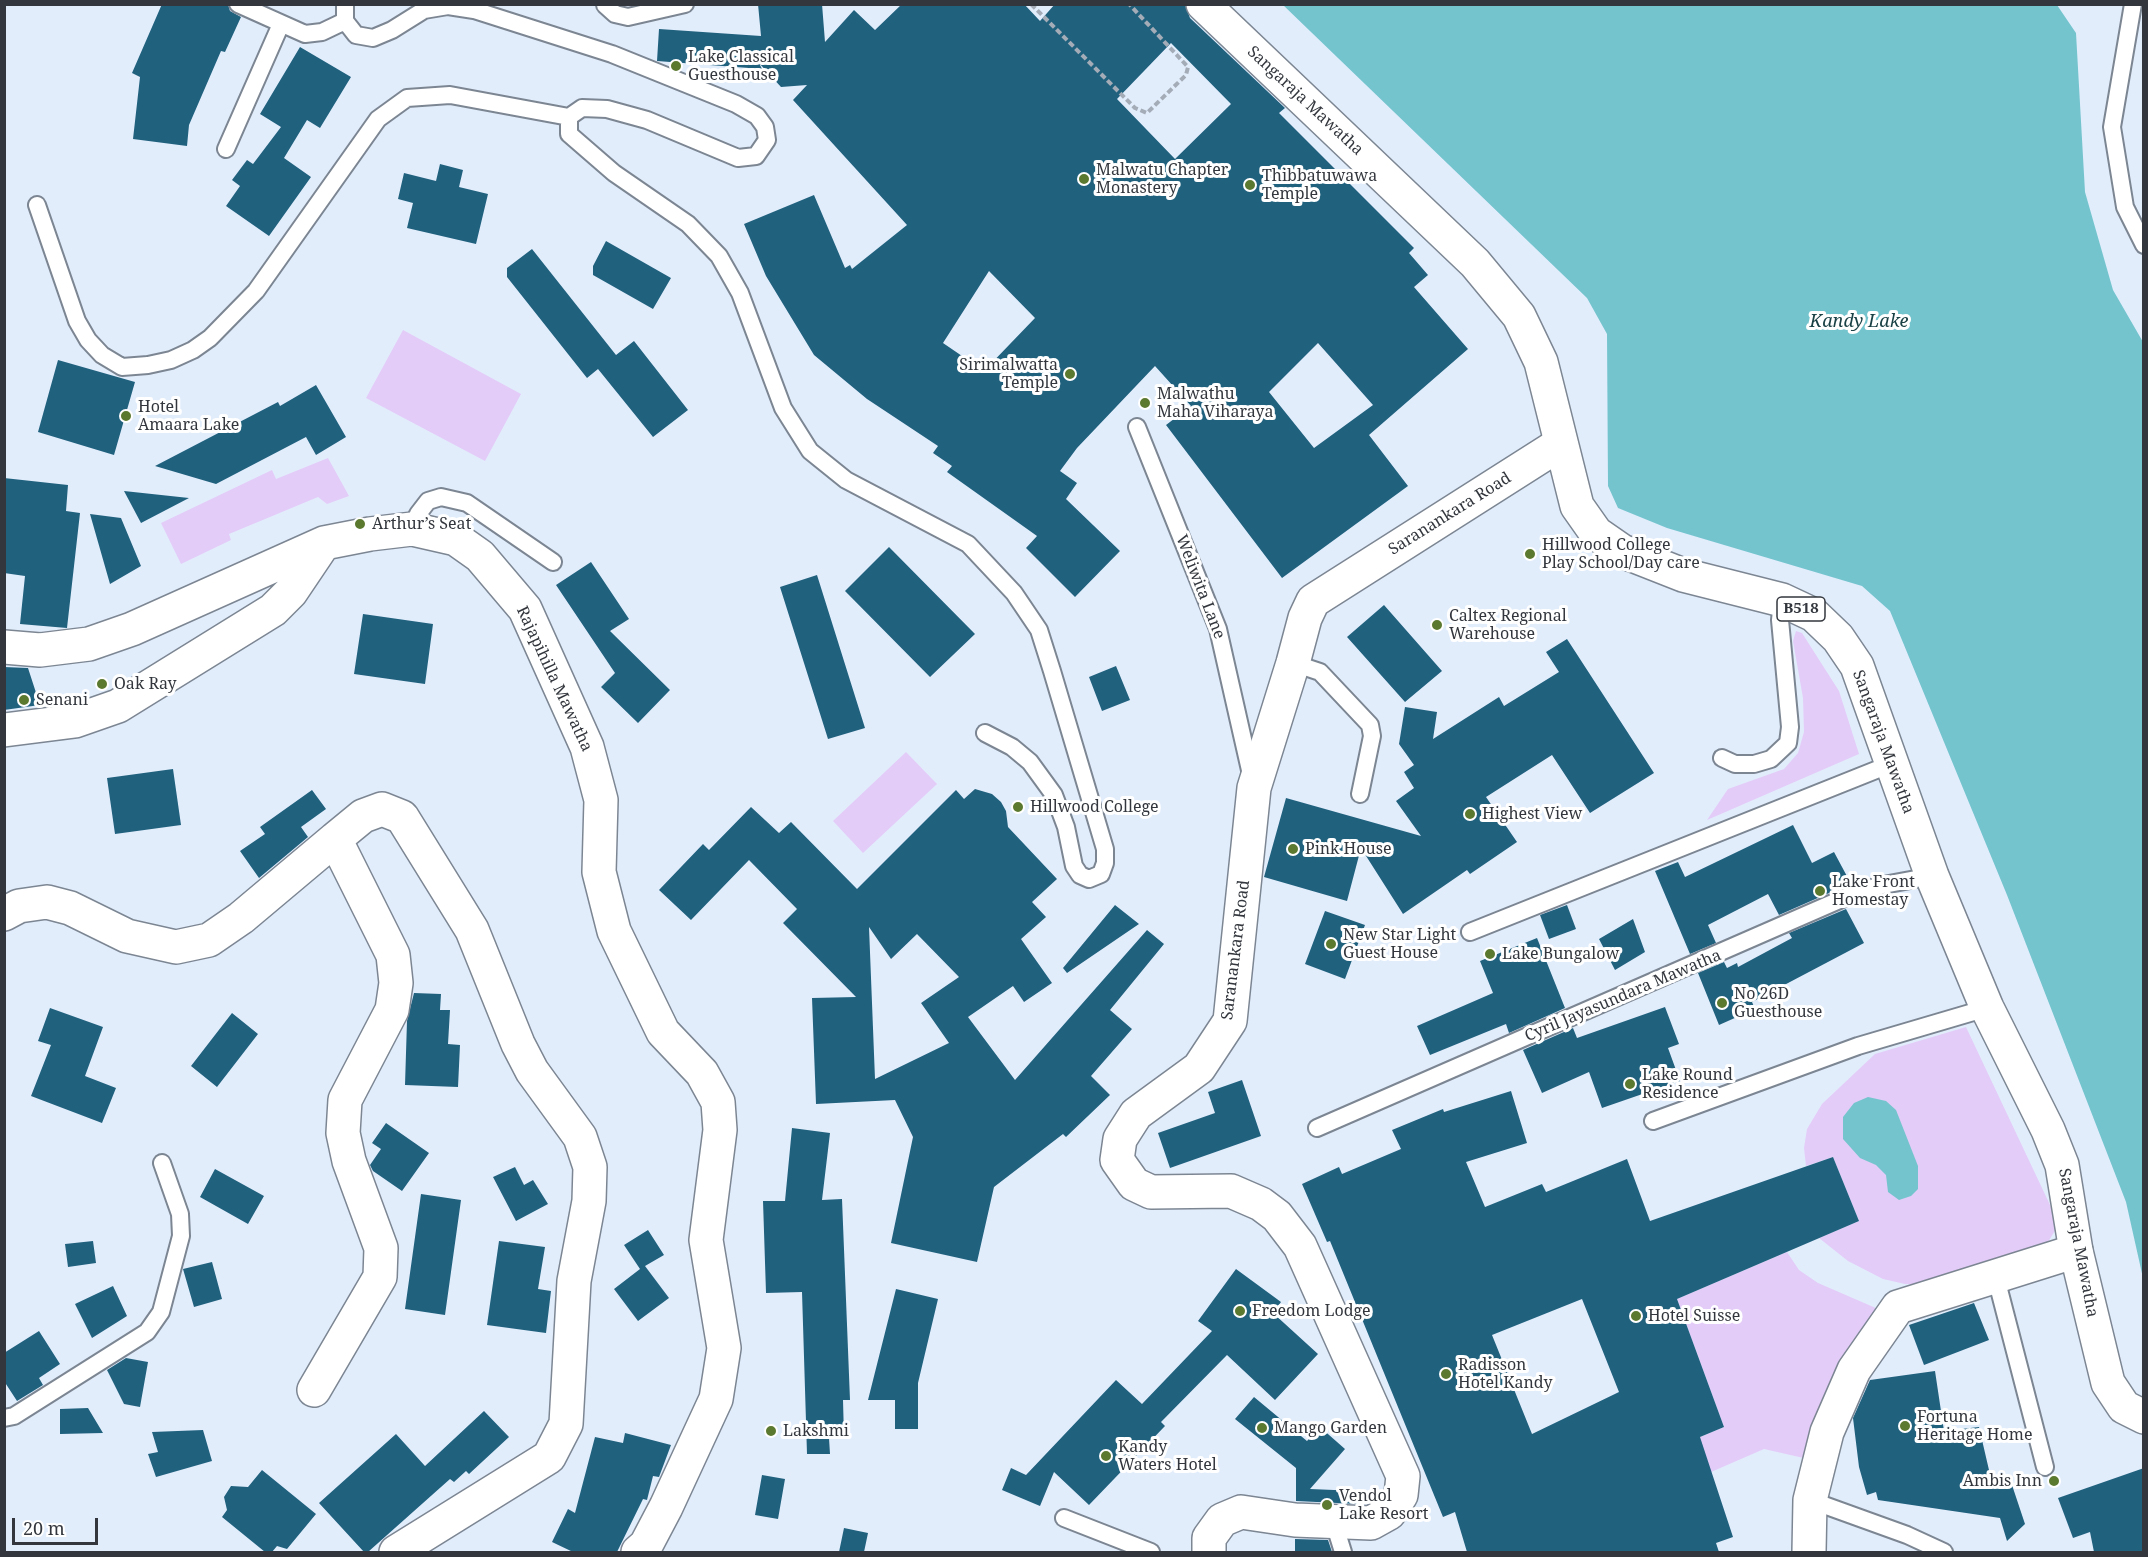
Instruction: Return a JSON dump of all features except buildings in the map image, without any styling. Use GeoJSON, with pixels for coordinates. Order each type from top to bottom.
{"type":"FeatureCollection","features":[{"type":"Feature","properties":{"kind":"street","name":"Sangaraja Mawatha"},"geometry":{"type":"LineString","coordinates":[[1203,4],[1475,262],[1519,316],[1541,362],[1560,444],[1578,506],[1596,533],[1622,551],[1683,575],[1782,600],[1814,615],[1838,638],[1857,666],[1932,876],[1987,1008],[2048,1130],[2062,1165],[2076,1251],[2108,1383],[2124,1407],[2144,1417]]}},
{"type":"Feature","properties":{"kind":"street","name":"Saranankara Road"},"geometry":{"type":"LineString","coordinates":[[1209,1552],[1209,1538],[1222,1520],[1241,1512],[1295,1520],[1338,1538],[1389,1513],[1401,1495],[1403,1476],[1300,1246],[1277,1216],[1261,1204],[1231,1191],[1151,1192],[1134,1184],[1117,1160],[1120,1139],[1136,1114],[1198,1068],[1230,1021],[1254,788],[1305,618],[1313,601],[1560,444]]}},
{"type":"Feature","properties":{"kind":"street","name":"Rajapihilla Mawatha"},"geometry":{"type":"LineString","coordinates":[[4,647],[39,650],[89,644],[132,629],[324,543],[412,529],[456,539],[480,556],[525,609],[586,747],[601,800],[599,872],[614,931],[663,1032],[702,1072],[718,1102],[720,1130],[706,1240],[724,1348],[716,1400],[666,1507],[646,1545],[638,1552]]}},
{"type":"Feature","properties":{"kind":"street"},"geometry":{"type":"LineString","coordinates":[[4,730],[75,721],[118,706],[273,610],[291,592],[324,543]]}},
{"type":"Feature","properties":{"kind":"street"},"geometry":{"type":"LineString","coordinates":[[4,914],[19,906],[47,902],[70,908],[127,936],[176,947],[209,940],[241,918],[363,816],[382,808],[402,817],[472,930],[518,1044],[532,1071],[580,1137],[590,1167],[589,1201],[574,1281],[566,1424],[549,1458],[396,1552]]}},
{"type":"Feature","properties":{"kind":"street"},"geometry":{"type":"LineString","coordinates":[[314,1390],[380,1277],[381,1248],[349,1161],[343,1132],[345,1100],[392,1010],[396,983],[393,955],[335,839]]}},
{"type":"Feature","properties":{"kind":"street"},"geometry":{"type":"LineString","coordinates":[[1809,1552],[1810,1500],[1827,1432],[1854,1370],[1898,1307],[2076,1251]]}},
{"type":"Feature","properties":{"kind":"lane"},"geometry":{"type":"LineString","coordinates":[[37,205],[77,321],[88,340],[102,355],[122,367],[148,365],[171,360],[193,350],[210,338],[256,291],[378,119],[406,98],[450,95],[569,117],[582,108],[607,109],[646,120],[738,158],[756,156],[767,140],[765,127],[757,116],[736,104],[612,54],[474,10],[448,6],[424,10],[392,30],[373,38],[357,35],[345,13],[322,32],[305,34],[238,4]]}},
{"type":"Feature","properties":{"kind":"lane"},"geometry":{"type":"LineString","coordinates":[[605,5],[615,14],[628,16],[685,4]]}},
{"type":"Feature","properties":{"kind":"lane"},"geometry":{"type":"LineString","coordinates":[[2133,4],[2112,127],[2125,207],[2144,245]]}},
{"type":"Feature","properties":{"kind":"lane"},"geometry":{"type":"LineString","coordinates":[[226,149],[281,24]]}},
{"type":"Feature","properties":{"kind":"lane"},"geometry":{"type":"LineString","coordinates":[[569,117],[569,134],[579,144],[614,173],[688,224],[719,256],[740,292],[783,408],[810,451],[846,480],[968,544],[1014,593],[1039,630],[1052,671],[1105,849],[1105,863],[1101,874],[1089,879],[1080,875],[1074,866],[1066,827],[1054,795],[1030,762],[1012,747],[985,733]]}},
{"type":"Feature","properties":{"kind":"lane","name":"Weliwita Lane"},"geometry":{"type":"LineString","coordinates":[[1137,427],[1218,629],[1254,788]]}},
{"type":"Feature","properties":{"kind":"lane"},"geometry":{"type":"LineString","coordinates":[[412,529],[418,513],[428,501],[441,497],[468,503],[553,562]]}},
{"type":"Feature","properties":{"kind":"lane"},"geometry":{"type":"LineString","coordinates":[[1722,758],[1735,764],[1754,764],[1770,759],[1788,743],[1791,727],[1780,620],[1782,600]]}},
{"type":"Feature","properties":{"kind":"lane"},"geometry":{"type":"LineString","coordinates":[[1293,663],[1320,672],[1370,725],[1372,736],[1360,794]]}},
{"type":"Feature","properties":{"kind":"lane"},"geometry":{"type":"LineString","coordinates":[[1470,932],[1891,764]]}},
{"type":"Feature","properties":{"kind":"lane","name":"Cyril Jayasundara Mawatha"},"geometry":{"type":"LineString","coordinates":[[1317,1128],[1851,895],[1878,886],[1932,876]]}},
{"type":"Feature","properties":{"kind":"lane"},"geometry":{"type":"LineString","coordinates":[[1653,1121],[1858,1046],[1987,1008]]}},
{"type":"Feature","properties":{"kind":"lane"},"geometry":{"type":"LineString","coordinates":[[4,1418],[14,1416],[147,1332],[161,1312],[180,1236],[180,1214],[162,1163]]}},
{"type":"Feature","properties":{"kind":"lane"},"geometry":{"type":"LineString","coordinates":[[1996,1278],[2045,1467]]}},
{"type":"Feature","properties":{"kind":"lane"},"geometry":{"type":"LineString","coordinates":[[1792,1552],[1810,1500],[1906,1535],[1944,1552]]}},
{"type":"Feature","properties":{"kind":"lane"},"geometry":{"type":"LineString","coordinates":[[1064,1518],[1150,1552]]}},
{"type":"Feature","properties":{"kind":"path"},"geometry":{"type":"LineString","coordinates":[[1031,4],[1135,108],[1147,113],[1186,75],[1188,67],[1129,4]]}},
{"type":"Feature","properties":{"kind":"shaded area"},"geometry":{"type":"Polygon","coordinates":[[[403,330],[521,394],[485,461],[366,398],[403,330]]]}},
{"type":"Feature","properties":{"kind":"shaded area"},"geometry":{"type":"Polygon","coordinates":[[[328,458],[349,496],[327,504],[318,497],[229,534],[231,540],[181,564],[161,523],[272,470],[276,479],[328,458]]]}},
{"type":"Feature","properties":{"kind":"shaded area"},"geometry":{"type":"Polygon","coordinates":[[[1796,631],[1802,633],[1839,691],[1859,754],[1707,820],[1728,789],[1784,769],[1798,753],[1804,732],[1803,698],[1793,641],[1796,631]]]}},
{"type":"Feature","properties":{"kind":"shaded area"},"geometry":{"type":"Polygon","coordinates":[[[906,752],[937,784],[863,853],[833,821],[906,752]]]}},
{"type":"Feature","properties":{"kind":"shaded area"},"geometry":{"type":"Polygon","coordinates":[[[1966,1027],[2059,1224],[2048,1242],[1939,1285],[1905,1284],[1883,1279],[1848,1261],[1819,1238],[1859,1221],[1833,1157],[1806,1166],[1804,1148],[1807,1129],[1822,1104],[1875,1054],[1966,1027]]]}},
{"type":"Feature","properties":{"kind":"shaded area"},"geometry":{"type":"Polygon","coordinates":[[[1787,1252],[1799,1270],[1818,1283],[1885,1312],[1808,1459],[1764,1449],[1711,1472],[1640,1462],[1724,1427],[1677,1299],[1787,1252]]]}},
{"type":"Feature","properties":{"kind":"water","name":"Kandy Lake"},"geometry":{"type":"Polygon","coordinates":[[[1283,5],[2057,5],[2076,33],[2085,192],[2113,290],[2143,342],[2143,1278],[2126,1202],[2007,895],[1890,611],[1862,586],[1667,528],[1618,508],[1608,486],[1607,334],[1587,298],[1283,5]]]}},
{"type":"Feature","properties":{"kind":"water"},"geometry":{"type":"Polygon","coordinates":[[[1868,1097],[1886,1101],[1896,1110],[1918,1166],[1918,1189],[1911,1196],[1899,1200],[1888,1192],[1886,1175],[1876,1165],[1860,1158],[1843,1139],[1843,1117],[1854,1103],[1868,1097]]]}},
{"type":"Feature","properties":{"kind":"place","name":"Lake Classical Guesthouse"},"geometry":{"type":"Point","coordinates":[676,66]}},
{"type":"Feature","properties":{"kind":"place","name":"Malwatu Chapter Monastery"},"geometry":{"type":"Point","coordinates":[1084,179]}},
{"type":"Feature","properties":{"kind":"place","name":"Thibbatuwawa Temple"},"geometry":{"type":"Point","coordinates":[1250,185]}},
{"type":"Feature","properties":{"kind":"place","name":"Sirimalwatta Temple"},"geometry":{"type":"Point","coordinates":[1070,374]}},
{"type":"Feature","properties":{"kind":"place","name":"Malwathu Maha Viharaya"},"geometry":{"type":"Point","coordinates":[1145,403]}},
{"type":"Feature","properties":{"kind":"place","name":"Hotel Amaara Lake"},"geometry":{"type":"Point","coordinates":[126,416]}},
{"type":"Feature","properties":{"kind":"place","name":"Arthur’s Seat"},"geometry":{"type":"Point","coordinates":[360,524]}},
{"type":"Feature","properties":{"kind":"place","name":"Hillwood College Play School/Day care"},"geometry":{"type":"Point","coordinates":[1530,554]}},
{"type":"Feature","properties":{"kind":"place","name":"Caltex Regional Warehouse"},"geometry":{"type":"Point","coordinates":[1437,625]}},
{"type":"Feature","properties":{"kind":"place","name":"Oak Ray"},"geometry":{"type":"Point","coordinates":[102,684]}},
{"type":"Feature","properties":{"kind":"place","name":"Senani"},"geometry":{"type":"Point","coordinates":[24,700]}},
{"type":"Feature","properties":{"kind":"place","name":"Hillwood College"},"geometry":{"type":"Point","coordinates":[1018,807]}},
{"type":"Feature","properties":{"kind":"place","name":"Highest View"},"geometry":{"type":"Point","coordinates":[1470,814]}},
{"type":"Feature","properties":{"kind":"place","name":"Pink House"},"geometry":{"type":"Point","coordinates":[1293,849]}},
{"type":"Feature","properties":{"kind":"place","name":"Lake Front Homestay"},"geometry":{"type":"Point","coordinates":[1820,891]}},
{"type":"Feature","properties":{"kind":"place","name":"New Star Light Guest House"},"geometry":{"type":"Point","coordinates":[1331,944]}},
{"type":"Feature","properties":{"kind":"place","name":"Lake Bungalow"},"geometry":{"type":"Point","coordinates":[1490,954]}},
{"type":"Feature","properties":{"kind":"place","name":"No 26D Guesthouse"},"geometry":{"type":"Point","coordinates":[1722,1003]}},
{"type":"Feature","properties":{"kind":"place","name":"Lake Round Residence"},"geometry":{"type":"Point","coordinates":[1630,1084]}},
{"type":"Feature","properties":{"kind":"place","name":"Freedom Lodge"},"geometry":{"type":"Point","coordinates":[1240,1311]}},
{"type":"Feature","properties":{"kind":"place","name":"Hotel Suisse"},"geometry":{"type":"Point","coordinates":[1636,1316]}},
{"type":"Feature","properties":{"kind":"place","name":"Radisson Hotel Kandy"},"geometry":{"type":"Point","coordinates":[1446,1374]}},
{"type":"Feature","properties":{"kind":"place","name":"Fortuna Heritage Home"},"geometry":{"type":"Point","coordinates":[1905,1426]}},
{"type":"Feature","properties":{"kind":"place","name":"Mango Garden"},"geometry":{"type":"Point","coordinates":[1262,1428]}},
{"type":"Feature","properties":{"kind":"place","name":"Lakshmi"},"geometry":{"type":"Point","coordinates":[771,1431]}},
{"type":"Feature","properties":{"kind":"place","name":"Kandy Waters Hotel"},"geometry":{"type":"Point","coordinates":[1106,1456]}},
{"type":"Feature","properties":{"kind":"place","name":"Ambis Inn"},"geometry":{"type":"Point","coordinates":[2054,1481]}},
{"type":"Feature","properties":{"kind":"place","name":"Vendol Lake Resort"},"geometry":{"type":"Point","coordinates":[1327,1505]}}]}
